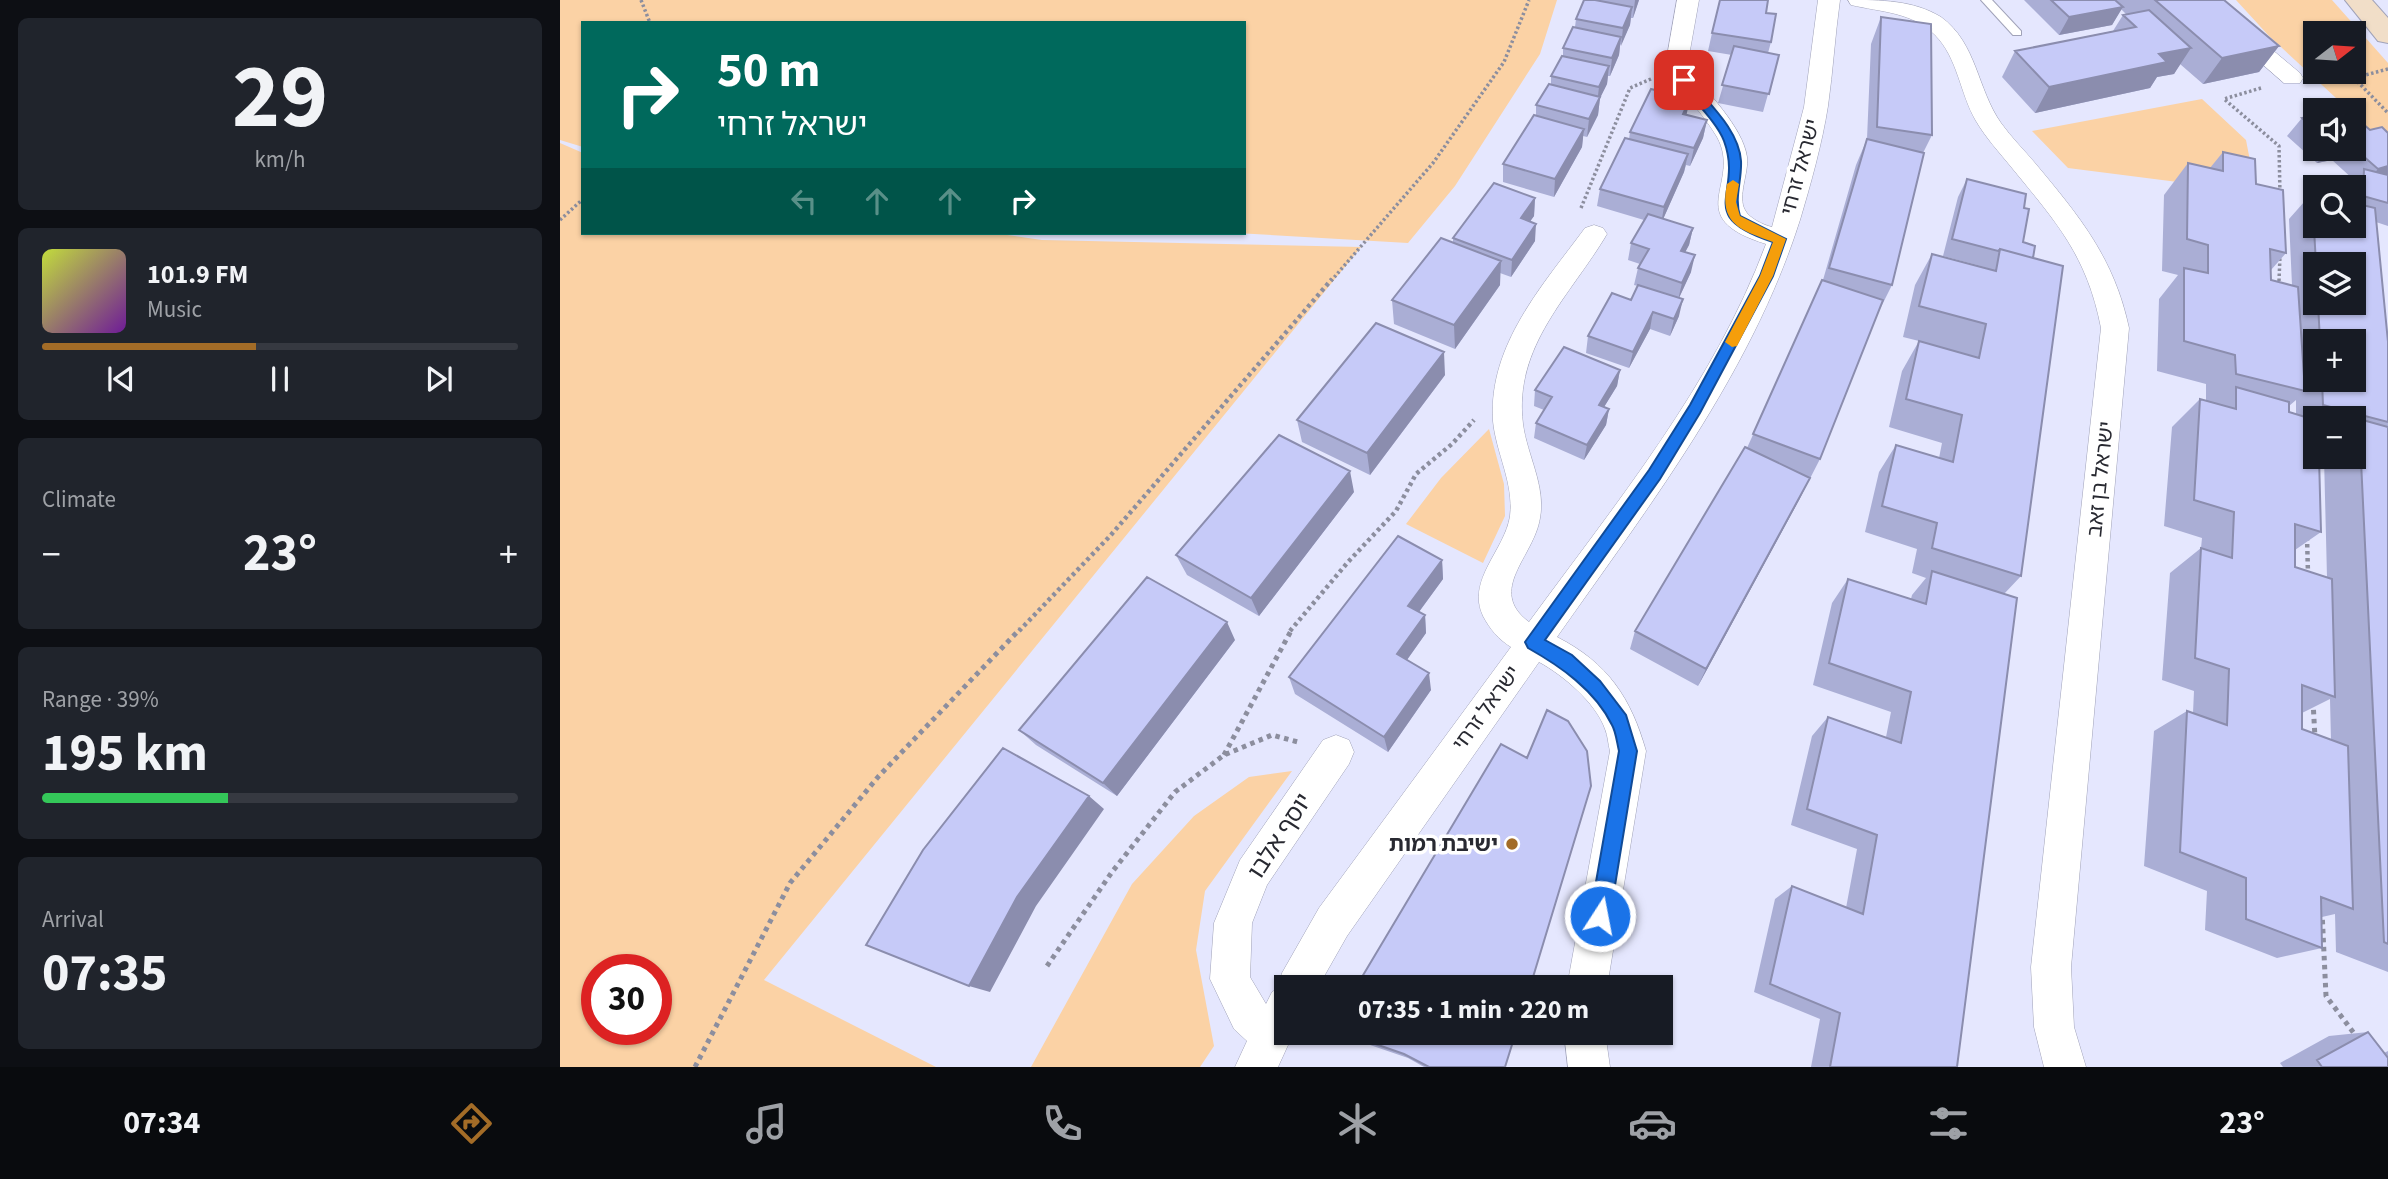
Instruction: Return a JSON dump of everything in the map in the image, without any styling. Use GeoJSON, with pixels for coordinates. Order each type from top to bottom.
{"type":"FeatureCollection","features":[{"type":"Feature","properties":{"kind":"street"},"geometry":{"type":"LineString","coordinates":[[1688,0],[1676,68],[1729,137],[1735,174],[1729,202],[1735,218],[1757,232],[1780,239]]}},
{"type":"Feature","properties":{"kind":"street","name":"ישראל זרחי"},"geometry":{"type":"LineString","coordinates":[[1303,975],[1333,922],[1655,474],[1695,409],[1766,276],[1780,239],[1814,119],[1829,0]]}},
{"type":"Feature","properties":{"kind":"street","name":"ישראל בן זאב"},"geometry":{"type":"LineString","coordinates":[[1859,0],[1911,10],[1928,18],[1945,32],[1966,68],[1973,94],[1988,123],[2075,229],[2097,262],[2109,294],[2115,328],[2051,967],[2054,1027],[2065,1067]]}},
{"type":"Feature","properties":{"kind":"street"},"geometry":{"type":"LineString","coordinates":[[2200,0],[2292,78]]}},
{"type":"Feature","properties":{"kind":"street"},"geometry":{"type":"LineString","coordinates":[[2358,0],[2388,35]]}},
{"type":"Feature","properties":{"kind":"street"},"geometry":{"type":"LineString","coordinates":[[1589,975],[1628,751],[1620,721],[1594,687],[1566,660],[1507,624],[1495,608],[1495,587],[1517,541],[1527,510],[1508,422],[1508,386],[1522,337],[1594,234]]}},
{"type":"Feature","properties":{"kind":"street","name":"יוסף אלבו"},"geometry":{"type":"LineString","coordinates":[[1271,1036],[1248,1015],[1230,978],[1233,923],[1253,873],[1336,752]]}},
{"type":"Feature","properties":{"kind":"street"},"geometry":{"type":"LineString","coordinates":[[1586,1045],[1590,1067]]}},
{"type":"Feature","properties":{"kind":"lane"},"geometry":{"type":"LineString","coordinates":[[1986,0],[2017,33]]}},
{"type":"Feature","properties":{"kind":"path"},"geometry":{"type":"LineString","coordinates":[[641,0],[649,21]]}},
{"type":"Feature","properties":{"kind":"path"},"geometry":{"type":"LineString","coordinates":[[695,1067],[790,883],[878,777],[1111,536],[1408,193],[1440,153],[1504,62],[1529,0]]}},
{"type":"Feature","properties":{"kind":"path"},"geometry":{"type":"LineString","coordinates":[[1594,234],[1581,207],[1630,88],[1676,68]]}},
{"type":"Feature","properties":{"kind":"path"},"geometry":{"type":"LineString","coordinates":[[2388,69],[2354,78],[2388,113]]}},
{"type":"Feature","properties":{"kind":"path"},"geometry":{"type":"LineString","coordinates":[[2280,208],[2279,146],[2224,99],[2292,78]]}},
{"type":"Feature","properties":{"kind":"path"},"geometry":{"type":"LineString","coordinates":[[560,220],[581,201]]}},
{"type":"Feature","properties":{"kind":"path"},"geometry":{"type":"LineString","coordinates":[[2279,299],[2280,246]]}},
{"type":"Feature","properties":{"kind":"path"},"geometry":{"type":"LineString","coordinates":[[1224,755],[1264,685],[1286,636],[1348,562],[1396,511],[1416,474],[1452,444],[1476,418]]}},
{"type":"Feature","properties":{"kind":"path"},"geometry":{"type":"LineString","coordinates":[[2307,536],[2308,578]]}},
{"type":"Feature","properties":{"kind":"path"},"geometry":{"type":"LineString","coordinates":[[2313,690],[2315,746]]}},
{"type":"Feature","properties":{"kind":"path"},"geometry":{"type":"LineString","coordinates":[[1047,966],[1112,872],[1175,792],[1224,755],[1272,735],[1336,752]]}},
{"type":"Feature","properties":{"kind":"path"},"geometry":{"type":"LineString","coordinates":[[2322,899],[2326,996],[2364,1047]]}},
{"type":"Feature","properties":{"kind":"shaded area"},"geometry":{"type":"Polygon","coordinates":[[[560,0],[1557,0],[1540,54],[1455,186],[1408,243],[1246,234],[1246,21],[581,21],[581,146],[560,140],[560,0]]]}},
{"type":"Feature","properties":{"kind":"shaded area"},"geometry":{"type":"Polygon","coordinates":[[[2236,0],[2332,0],[2351,21],[2303,21],[2303,67],[2236,0]]]}},
{"type":"Feature","properties":{"kind":"shaded area"},"geometry":{"type":"Polygon","coordinates":[[[2366,38],[2388,63],[2388,151],[2366,128],[2366,98],[2336,98],[2321,84],[2366,84],[2366,38]]]}},
{"type":"Feature","properties":{"kind":"shaded area"},"geometry":{"type":"Polygon","coordinates":[[[2202,99],[2246,140],[2256,192],[2068,168],[2032,131],[2202,99]]]}},
{"type":"Feature","properties":{"kind":"shaded area"},"geometry":{"type":"Polygon","coordinates":[[[560,143],[581,152],[581,235],[1007,235],[1042,240],[1361,247],[764,980],[936,1067],[560,1067],[560,143]]]}},
{"type":"Feature","properties":{"kind":"shaded area"},"geometry":{"type":"Polygon","coordinates":[[[1489,429],[1504,484],[1505,516],[1483,563],[1406,524],[1441,478],[1489,429]]]}},
{"type":"Feature","properties":{"kind":"shaded area"},"geometry":{"type":"Polygon","coordinates":[[[1292,771],[1205,891],[1196,950],[1214,1046],[1200,1067],[1031,1067],[1132,884],[1194,816],[1249,777],[1292,771]]]}},
{"type":"Feature","properties":{"kind":"building"},"geometry":{"type":"Polygon","coordinates":[[[1584,0],[1632,7],[1623,28],[1576,19],[1584,0]]]}},
{"type":"Feature","properties":{"kind":"building"},"geometry":{"type":"Polygon","coordinates":[[[1720,0],[1768,0],[1766,13],[1776,14],[1771,42],[1712,33],[1720,0]]]}},
{"type":"Feature","properties":{"kind":"building"},"geometry":{"type":"Polygon","coordinates":[[[2051,0],[2115,0],[2123,7],[2069,17],[2051,0]]]}},
{"type":"Feature","properties":{"kind":"building"},"geometry":{"type":"Polygon","coordinates":[[[2155,0],[2224,0],[2279,46],[2222,58],[2155,0]]]}},
{"type":"Feature","properties":{"kind":"building"},"geometry":{"type":"Polygon","coordinates":[[[2149,10],[2191,48],[2159,54],[2167,62],[2049,87],[2015,51],[2136,27],[2123,15],[2149,10]]]}},
{"type":"Feature","properties":{"kind":"building"},"geometry":{"type":"Polygon","coordinates":[[[1881,17],[1931,24],[1932,135],[1877,127],[1881,17]]]}},
{"type":"Feature","properties":{"kind":"building"},"geometry":{"type":"Polygon","coordinates":[[[1573,27],[1621,37],[1612,58],[1563,48],[1573,27]]]}},
{"type":"Feature","properties":{"kind":"building"},"geometry":{"type":"Polygon","coordinates":[[[1734,46],[1779,55],[1769,94],[1722,85],[1734,46]]]}},
{"type":"Feature","properties":{"kind":"building"},"geometry":{"type":"Polygon","coordinates":[[[1562,56],[1609,66],[1599,87],[1551,76],[1562,56]]]}},
{"type":"Feature","properties":{"kind":"building"},"geometry":{"type":"Polygon","coordinates":[[[1549,84],[1600,97],[1589,119],[1536,105],[1549,84]]]}},
{"type":"Feature","properties":{"kind":"building"},"geometry":{"type":"Polygon","coordinates":[[[1651,89],[1690,99],[1683,114],[1707,120],[1694,148],[1630,132],[1651,89]]]}},
{"type":"Feature","properties":{"kind":"building"},"geometry":{"type":"Polygon","coordinates":[[[1534,115],[1584,129],[1555,179],[1503,164],[1534,115]]]}},
{"type":"Feature","properties":{"kind":"building"},"geometry":{"type":"Polygon","coordinates":[[[2366,126],[2370,130],[2382,127],[2388,133],[2388,166],[2378,169],[2366,158],[2366,126]]]}},
{"type":"Feature","properties":{"kind":"building"},"geometry":{"type":"Polygon","coordinates":[[[1625,138],[1688,154],[1664,207],[1600,189],[1625,138]]]}},
{"type":"Feature","properties":{"kind":"building"},"geometry":{"type":"Polygon","coordinates":[[[1867,139],[1924,153],[1892,285],[1829,268],[1867,139]]]}},
{"type":"Feature","properties":{"kind":"building"},"geometry":{"type":"Polygon","coordinates":[[[2223,152],[2255,159],[2256,184],[2283,190],[2286,253],[2270,249],[2271,280],[2298,287],[2303,391],[2236,374],[2235,355],[2184,341],[2184,268],[2208,273],[2208,245],[2187,239],[2188,163],[2223,171],[2223,152]]]}},
{"type":"Feature","properties":{"kind":"building"},"geometry":{"type":"Polygon","coordinates":[[[2364,169],[2388,175],[2388,203],[2366,197],[2366,175],[2364,175],[2364,169]]]}},
{"type":"Feature","properties":{"kind":"building"},"geometry":{"type":"Polygon","coordinates":[[[1967,179],[2026,194],[2024,208],[2029,209],[2023,242],[2035,246],[2033,258],[1952,239],[1967,179]]]}},
{"type":"Feature","properties":{"kind":"building"},"geometry":{"type":"Polygon","coordinates":[[[1494,183],[1535,198],[1521,218],[1536,224],[1512,260],[1453,238],[1494,183]]]}},
{"type":"Feature","properties":{"kind":"building"},"geometry":{"type":"Polygon","coordinates":[[[2366,206],[2375,208],[2388,342],[2388,422],[2366,416],[2366,406],[2323,405],[2322,392],[2366,392],[2366,329],[2319,329],[2319,315],[2366,315],[2366,252],[2315,252],[2315,238],[2366,238],[2366,206]]]}},
{"type":"Feature","properties":{"kind":"building"},"geometry":{"type":"Polygon","coordinates":[[[1648,214],[1693,228],[1681,251],[1695,255],[1682,283],[1638,268],[1649,249],[1631,243],[1648,214]]]}},
{"type":"Feature","properties":{"kind":"building"},"geometry":{"type":"Polygon","coordinates":[[[1441,238],[1501,261],[1454,325],[1392,300],[1441,238]]]}},
{"type":"Feature","properties":{"kind":"building"},"geometry":{"type":"Polygon","coordinates":[[[2000,249],[2063,266],[2021,576],[1932,548],[1937,523],[1882,506],[1896,445],[1953,462],[1962,415],[1906,399],[1919,341],[1979,358],[1986,324],[1919,306],[1932,254],[1996,271],[2000,249]]]}},
{"type":"Feature","properties":{"kind":"building"},"geometry":{"type":"Polygon","coordinates":[[[1822,280],[1883,300],[1820,459],[1753,434],[1822,280]]]}},
{"type":"Feature","properties":{"kind":"building"},"geometry":{"type":"Polygon","coordinates":[[[1638,285],[1683,299],[1674,319],[1653,312],[1633,352],[1588,336],[1612,293],[1631,300],[1638,285]]]}},
{"type":"Feature","properties":{"kind":"building"},"geometry":{"type":"Polygon","coordinates":[[[1376,323],[1444,352],[1367,453],[1297,420],[1376,323]]]}},
{"type":"Feature","properties":{"kind":"building"},"geometry":{"type":"Polygon","coordinates":[[[1564,347],[1620,370],[1599,405],[1609,409],[1587,445],[1536,423],[1552,397],[1535,390],[1564,347]]]}},
{"type":"Feature","properties":{"kind":"building"},"geometry":{"type":"Polygon","coordinates":[[[2236,387],[2289,402],[2289,412],[2303,416],[2303,469],[2319,469],[2321,532],[2295,524],[2295,567],[2332,579],[2335,697],[2302,685],[2302,729],[2348,746],[2353,909],[2321,897],[2322,948],[2246,919],[2246,878],[2180,852],[2187,711],[2227,725],[2229,669],[2195,658],[2201,548],[2232,558],[2234,512],[2194,500],[2200,399],[2236,409],[2236,387]]]}},
{"type":"Feature","properties":{"kind":"building"},"geometry":{"type":"Polygon","coordinates":[[[2366,421],[2388,427],[2388,944],[2384,942],[2361,469],[2366,469],[2366,421]]]}},
{"type":"Feature","properties":{"kind":"building"},"geometry":{"type":"Polygon","coordinates":[[[1279,435],[1350,471],[1251,598],[1176,555],[1279,435]]]}},
{"type":"Feature","properties":{"kind":"building"},"geometry":{"type":"Polygon","coordinates":[[[1745,447],[1810,478],[1706,669],[1635,631],[1745,447]]]}},
{"type":"Feature","properties":{"kind":"building"},"geometry":{"type":"Polygon","coordinates":[[[1398,536],[1442,560],[1408,606],[1425,615],[1397,654],[1429,673],[1384,737],[1289,677],[1398,536]]]}},
{"type":"Feature","properties":{"kind":"building"},"geometry":{"type":"Polygon","coordinates":[[[1932,571],[2017,598],[1957,1067],[1830,1067],[1840,1013],[1770,984],[1792,886],[1863,914],[1877,835],[1807,809],[1828,717],[1901,743],[1911,692],[1829,663],[1848,579],[1926,604],[1932,571]]]}},
{"type":"Feature","properties":{"kind":"building"},"geometry":{"type":"Polygon","coordinates":[[[1147,577],[1227,622],[1103,783],[1019,730],[1147,577]]]}},
{"type":"Feature","properties":{"kind":"building","name":"ישיבת רמות"},"geometry":{"type":"Polygon","coordinates":[[[1547,710],[1568,721],[1587,751],[1591,786],[1534,975],[1363,975],[1501,744],[1527,758],[1547,710]]]}},
{"type":"Feature","properties":{"kind":"building"},"geometry":{"type":"Polygon","coordinates":[[[1003,748],[1089,796],[1017,897],[969,986],[866,945],[923,850],[1003,748]]]}},
{"type":"Feature","properties":{"kind":"building"},"geometry":{"type":"Polygon","coordinates":[[[2368,1032],[2388,1058],[2388,1067],[2322,1067],[2317,1060],[2368,1032]]]}},
{"type":"Feature","properties":{"kind":"building"},"geometry":{"type":"Polygon","coordinates":[[[1378,1045],[1512,1045],[1505,1067],[1429,1067],[1378,1045]]]}},
{"type":"Feature","properties":{"kind":"slow traffic"},"geometry":{"type":"LineString","coordinates":[[1732,342],[1766,276],[1780,239],[1757,232],[1735,218],[1729,202],[1733,184]]}},
{"type":"Feature","properties":{"kind":"place","name":"ישיבת רמות"},"geometry":{"type":"Point","coordinates":[1512,844]}},
{"type":"Feature","properties":{"kind":"route"},"geometry":{"type":"LineString","coordinates":[[1600,916],[1628,751],[1620,721],[1594,687],[1566,660],[1534,642],[1655,474],[1695,409],[1766,276],[1780,239],[1757,232],[1735,218],[1729,202],[1735,174],[1729,137],[1684,80]]}}]}
